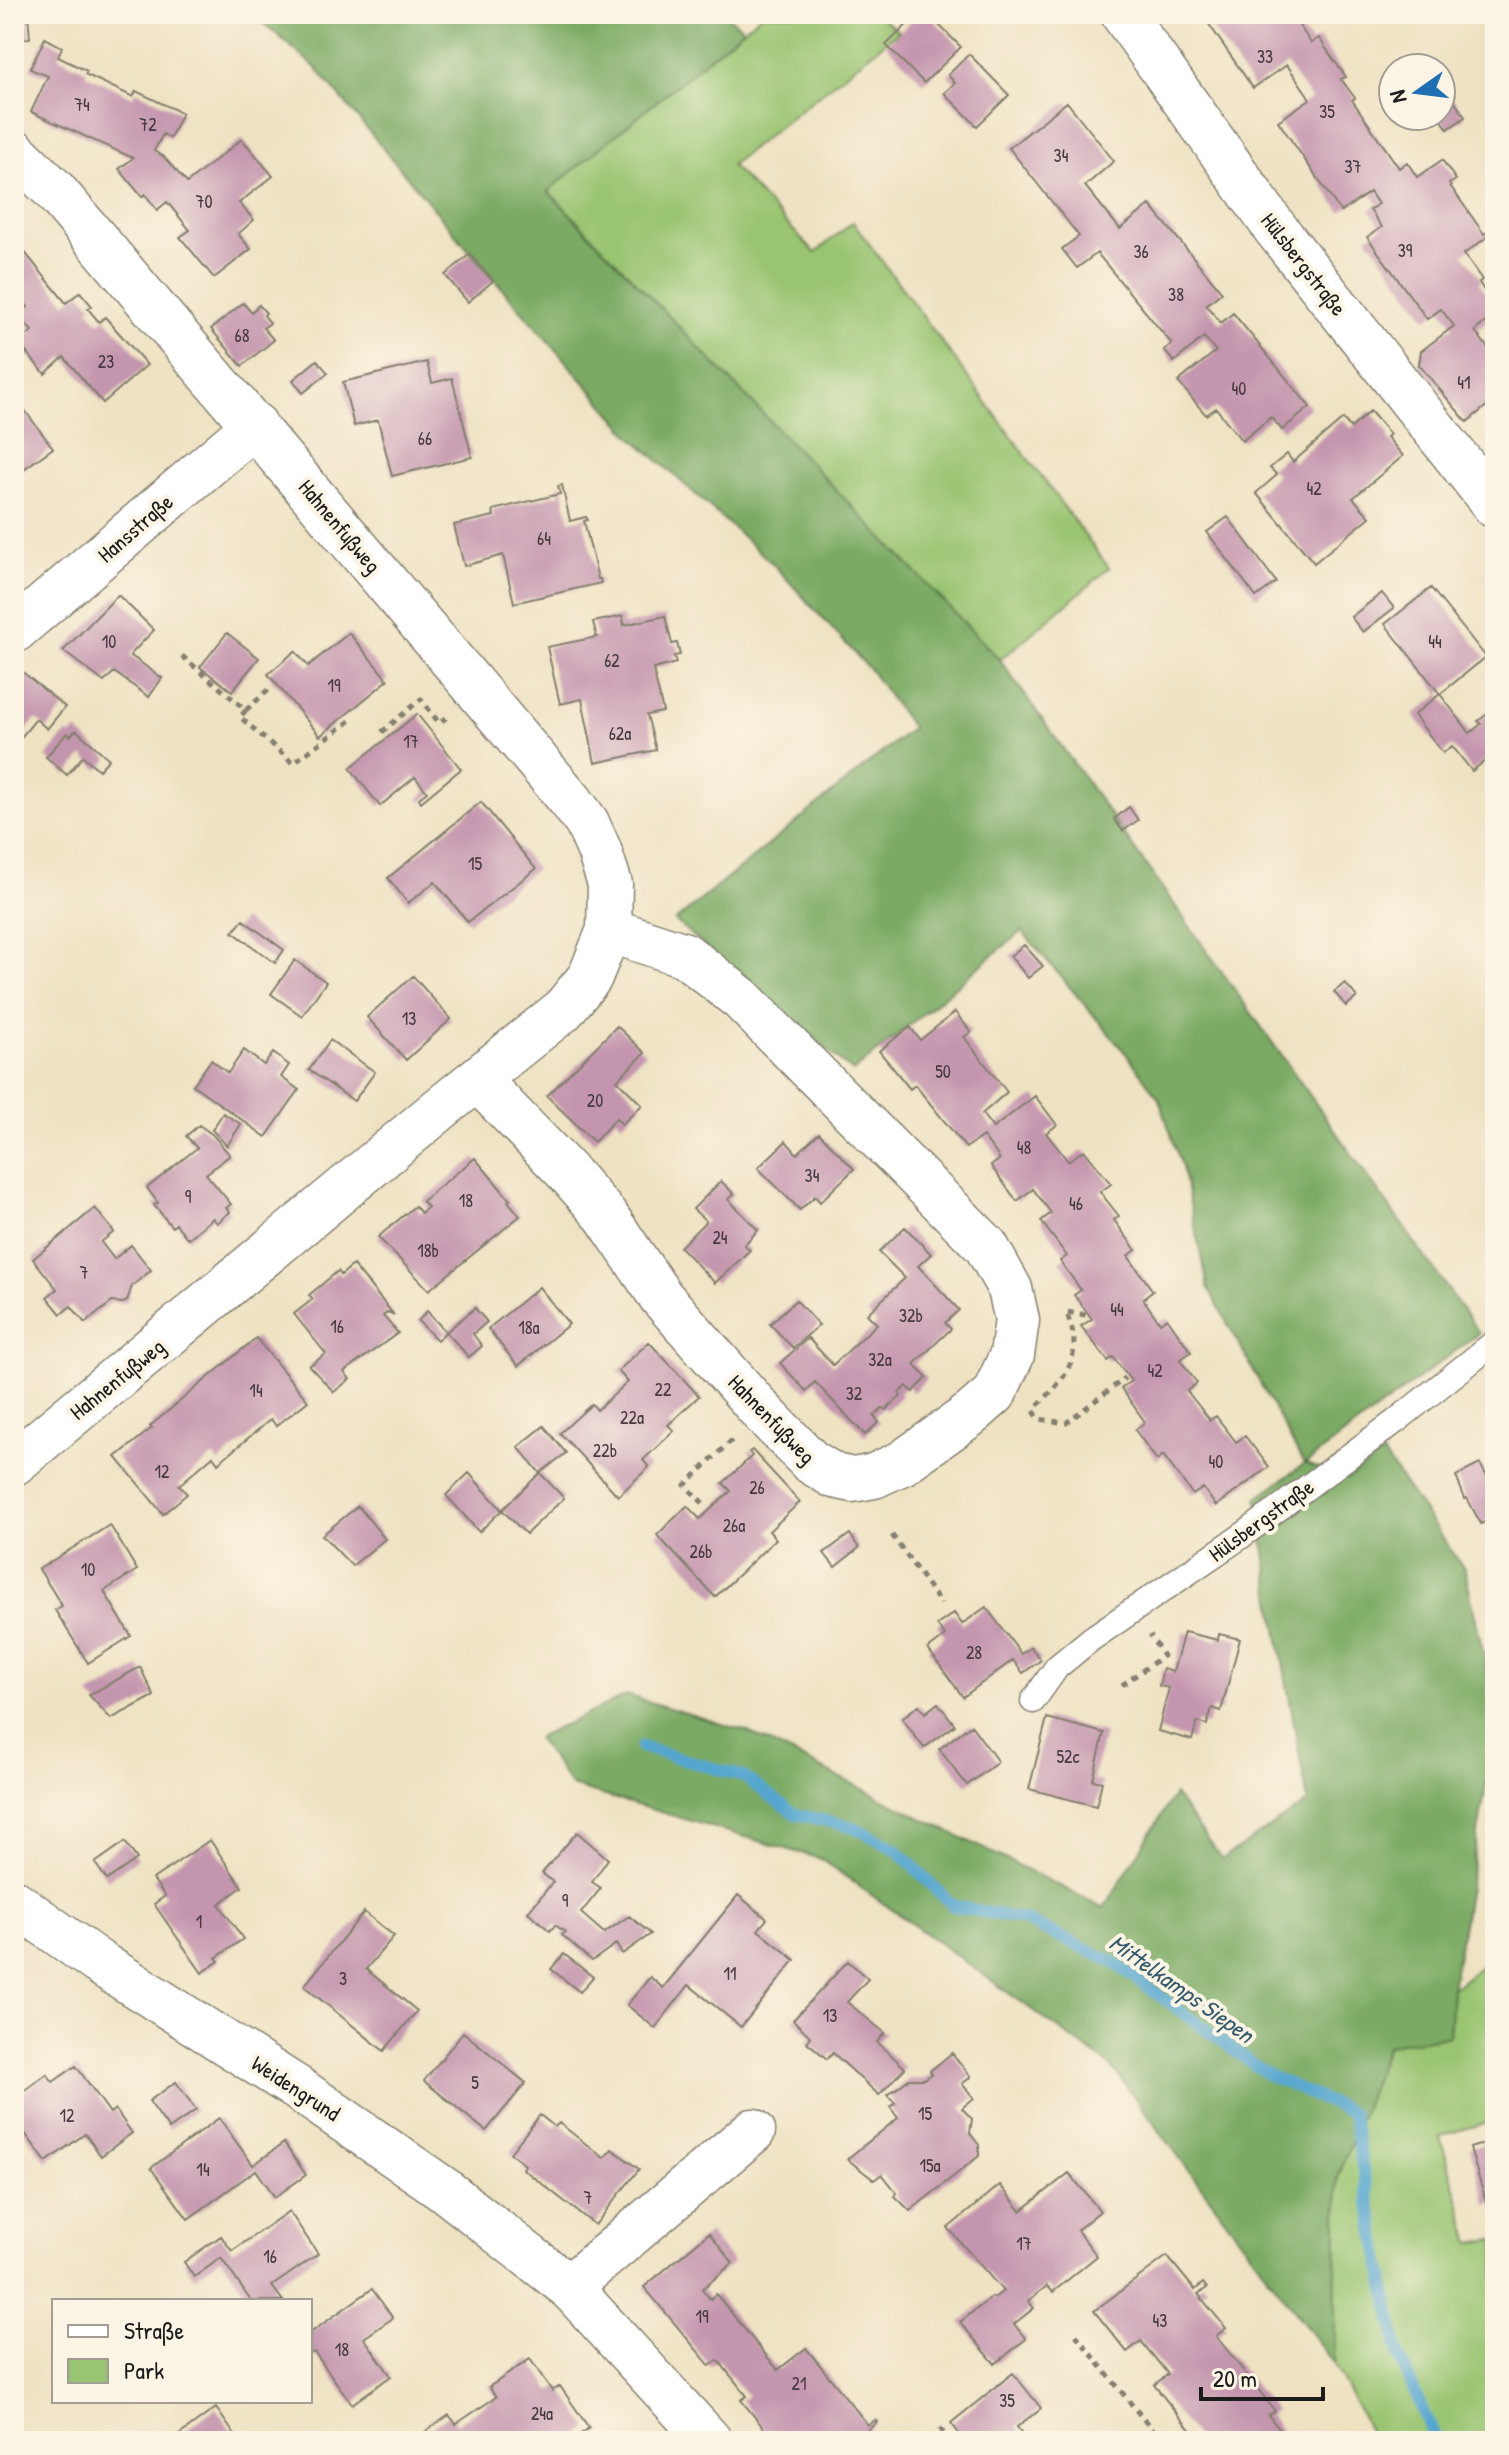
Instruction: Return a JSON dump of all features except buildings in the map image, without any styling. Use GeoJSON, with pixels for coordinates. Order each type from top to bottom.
{"type":"FeatureCollection","features":[{"type":"Feature","properties":{"kind":"street","name":"Hülsbergstraße"},"geometry":{"type":"LineString","coordinates":[[1123,14],[1275,228],[1495,506]]}},
{"type":"Feature","properties":{"kind":"street","name":"Hahnenfußweg"},"geometry":{"type":"LineString","coordinates":[[14,151],[54,190],[571,801],[587,823],[610,884],[609,930],[590,977],[562,1011],[14,1463]]}},
{"type":"Feature","properties":{"kind":"street","name":"Hansstraße"},"geometry":{"type":"LineString","coordinates":[[14,631],[255,425]]}},
{"type":"Feature","properties":{"kind":"street","name":"Hahnenfußweg"},"geometry":{"type":"LineString","coordinates":[[478,1080],[606,1216],[661,1297],[762,1412],[810,1461],[834,1476],[853,1480],[864,1478],[902,1463],[994,1394],[1010,1364],[1017,1320],[1010,1289],[986,1246],[741,999],[685,955],[609,930]]}},
{"type":"Feature","properties":{"kind":"street","name":"Weidengrund"},"geometry":{"type":"LineString","coordinates":[[14,1902],[98,1962],[297,2088],[442,2188],[569,2287],[710,2441]]}},
{"type":"Feature","properties":{"kind":"street"},"geometry":{"type":"LineString","coordinates":[[569,2287],[753,2131]]}},
{"type":"Feature","properties":{"kind":"lane","name":"Hülsbergstraße"},"geometry":{"type":"LineString","coordinates":[[1033,1701],[1057,1667],[1091,1639],[1243,1535],[1396,1421],[1495,1342]]}},
{"type":"Feature","properties":{"kind":"path"},"geometry":{"type":"LineString","coordinates":[[182,656],[246,710]]}},
{"type":"Feature","properties":{"kind":"path"},"geometry":{"type":"LineString","coordinates":[[273,686],[240,717],[293,763],[350,721]]}},
{"type":"Feature","properties":{"kind":"path"},"geometry":{"type":"LineString","coordinates":[[382,732],[421,699],[439,723],[477,691]]}},
{"type":"Feature","properties":{"kind":"path"},"geometry":{"type":"LineString","coordinates":[[1021,1418],[1064,1379],[1072,1364],[1074,1341],[1066,1312],[1086,1315]]}},
{"type":"Feature","properties":{"kind":"path"},"geometry":{"type":"LineString","coordinates":[[1033,1410],[1039,1419],[1066,1423],[1125,1378]]}},
{"type":"Feature","properties":{"kind":"path"},"geometry":{"type":"LineString","coordinates":[[703,1503],[685,1485],[762,1412]]}},
{"type":"Feature","properties":{"kind":"path"},"geometry":{"type":"LineString","coordinates":[[892,1535],[941,1604]]}},
{"type":"Feature","properties":{"kind":"path"},"geometry":{"type":"LineString","coordinates":[[1122,1685],[1163,1656],[1134,1610]]}},
{"type":"Feature","properties":{"kind":"path"},"geometry":{"type":"LineString","coordinates":[[1076,2335],[1161,2441]]}},
{"type":"Feature","properties":{"kind":"path"},"geometry":{"type":"LineString","coordinates":[[940,2428],[949,2441]]}},
{"type":"Feature","properties":{"kind":"green space"},"geometry":{"type":"Polygon","coordinates":[[[253,14],[725,14],[744,29],[548,191],[1000,660],[1479,1333],[1305,1464],[1348,1478],[1383,1454],[1465,1570],[1495,1707],[1495,1731],[1452,1989],[1449,2036],[1387,2045],[1338,2178],[1334,2364],[1111,2066],[821,1859],[571,1786],[537,1738],[627,1695],[748,1732],[1104,1908],[1174,1795],[1222,1859],[1308,1802],[1257,1498],[1304,1464],[1208,1287],[1182,1167],[1159,1099],[1129,1057],[1022,931],[853,1072],[675,921],[912,728],[870,670],[773,564],[632,437],[472,254],[316,68],[253,14]]]}},
{"type":"Feature","properties":{"kind":"green space"},"geometry":{"type":"Polygon","coordinates":[[[762,14],[876,14],[899,31],[731,165],[815,253],[853,222],[1109,568],[1000,660],[548,191],[762,14]]]}},
{"type":"Feature","properties":{"kind":"green space"},"geometry":{"type":"Polygon","coordinates":[[[1495,1955],[1495,2120],[1440,2136],[1471,2243],[1495,2239],[1495,2441],[1375,2441],[1334,2364],[1338,2178],[1387,2045],[1449,2036],[1452,1989],[1495,1955]]]}},
{"type":"Feature","properties":{"kind":"waterway","name":"Mittelkamps Siepen"},"geometry":{"type":"LineString","coordinates":[[641,1747],[744,1777],[795,1814],[854,1827],[897,1850],[953,1906],[1024,1920],[1113,1962],[1268,2075],[1352,2113],[1399,2356],[1436,2441]]}}]}
